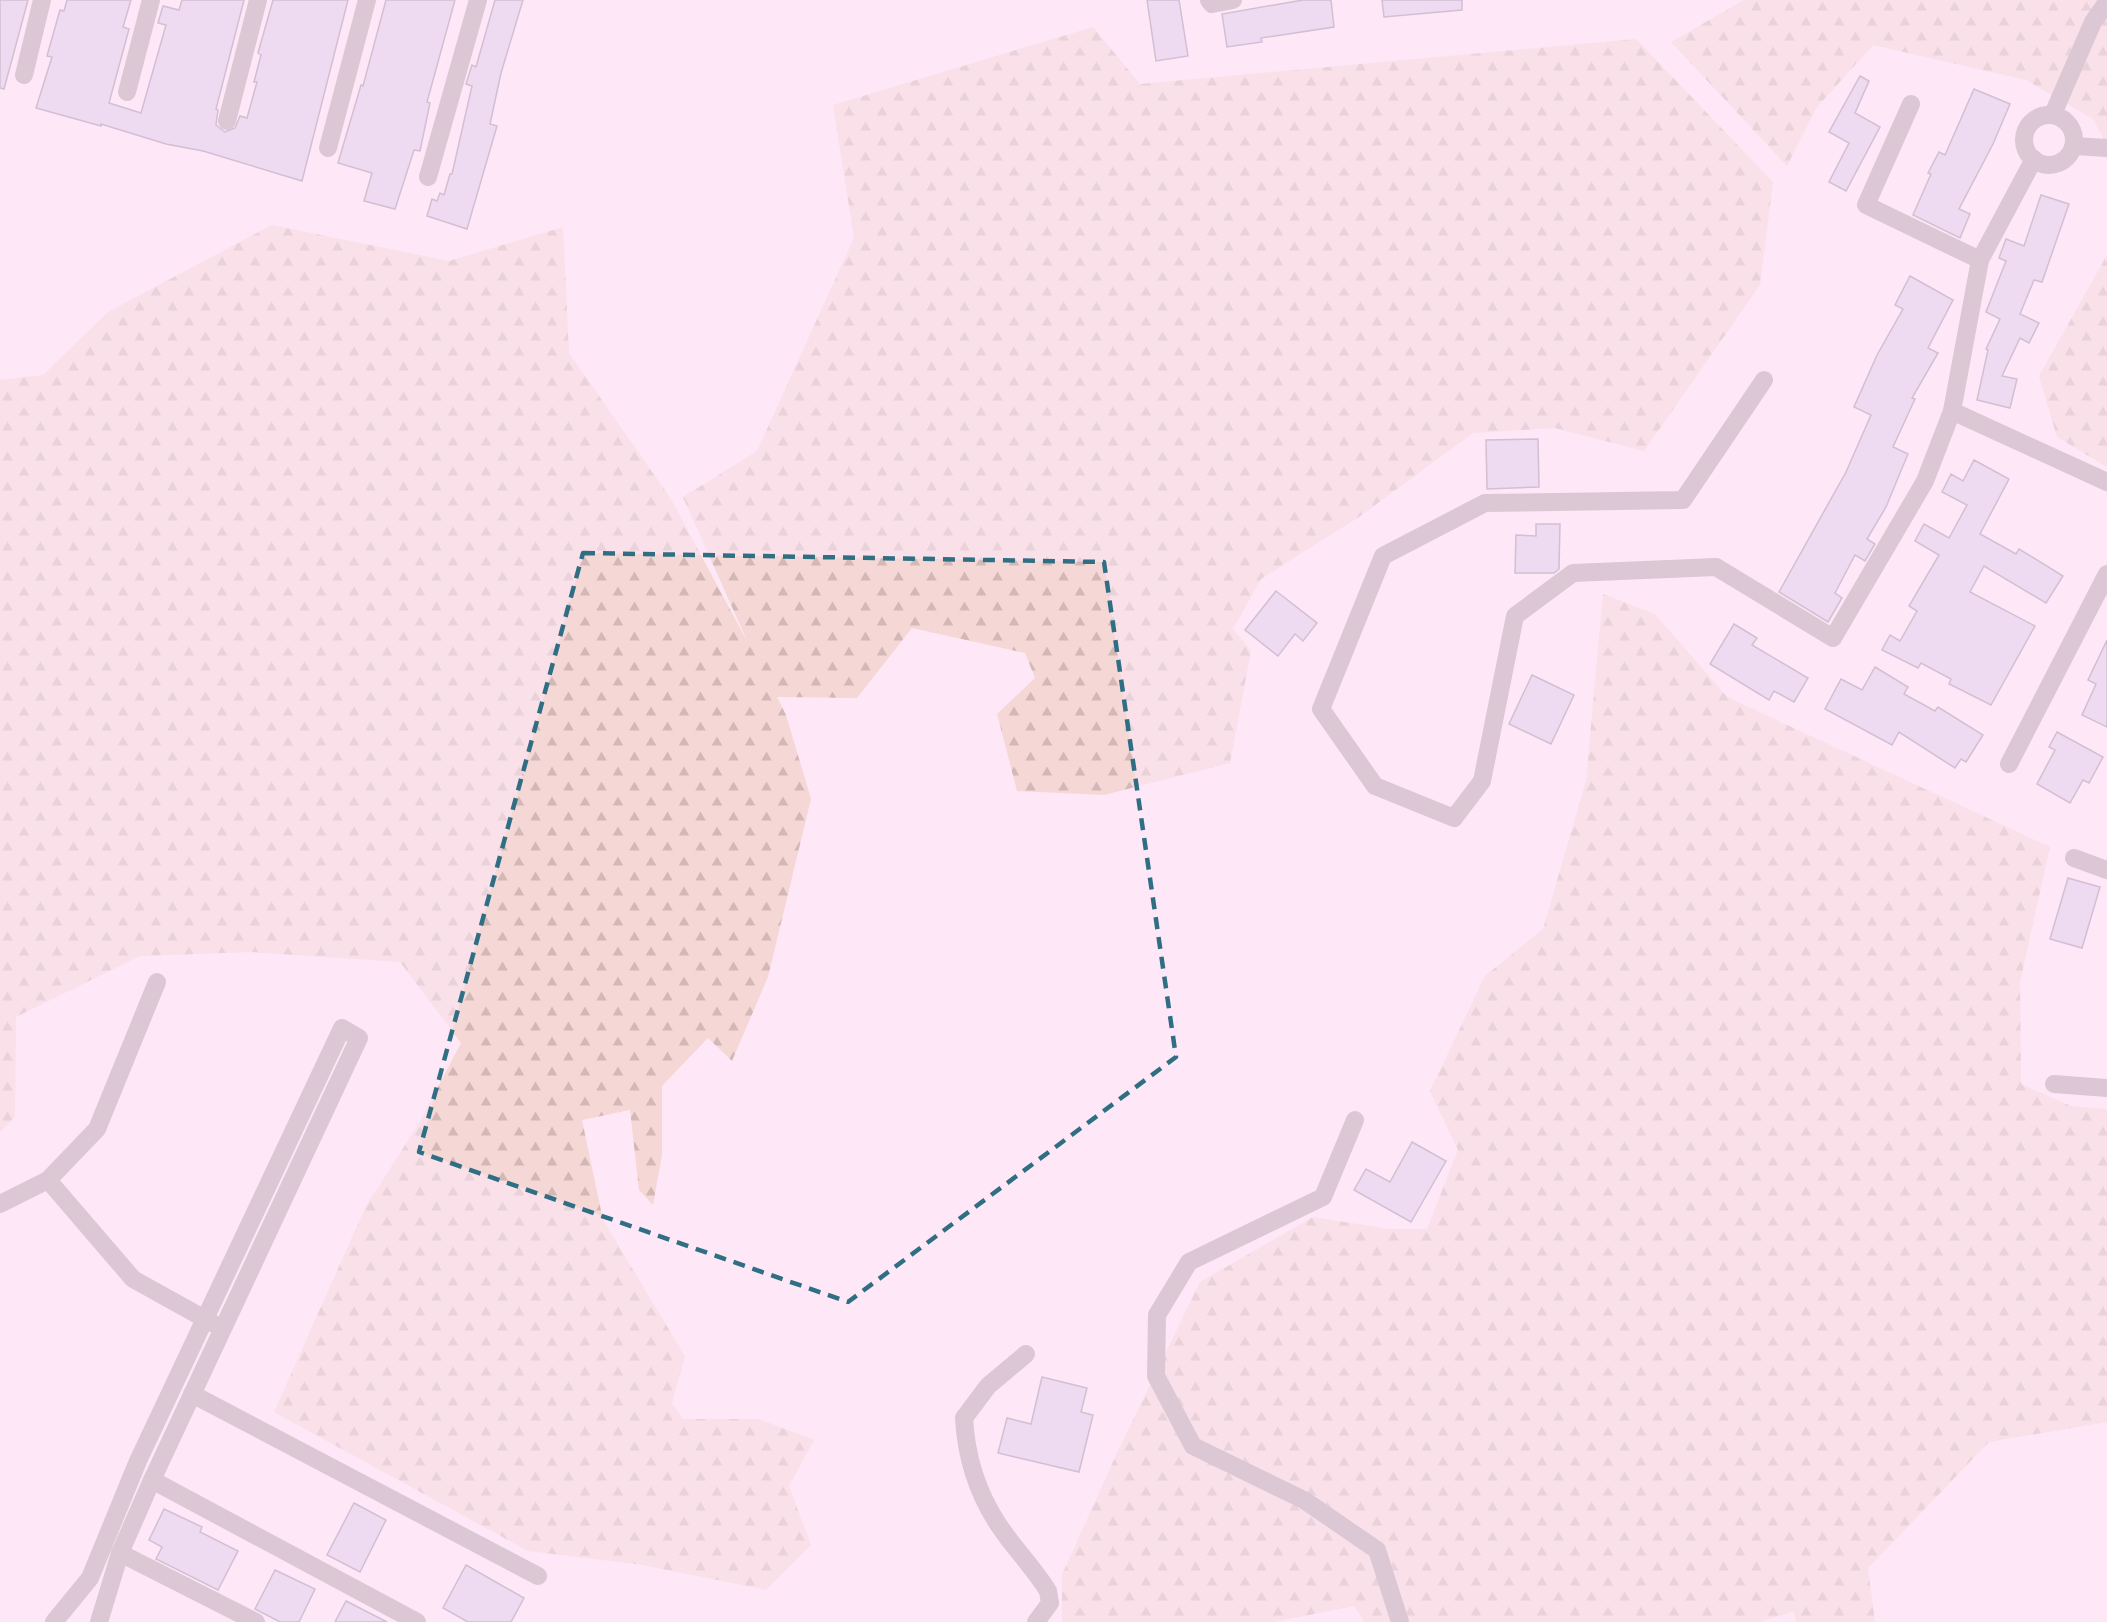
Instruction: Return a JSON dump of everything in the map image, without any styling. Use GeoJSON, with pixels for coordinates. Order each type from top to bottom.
{"type":"FeatureCollection","features":[{"type":"Feature","properties":{"kind":"street"},"geometry":{"type":"LineString","coordinates":[[24,75],[42,0]]}},
{"type":"Feature","properties":{"kind":"street"},"geometry":{"type":"LineString","coordinates":[[127,92],[151,0]]}},
{"type":"Feature","properties":{"kind":"street"},"geometry":{"type":"LineString","coordinates":[[227,121],[258,0]]}},
{"type":"Feature","properties":{"kind":"street"},"geometry":{"type":"LineString","coordinates":[[328,148],[367,0]]}},
{"type":"Feature","properties":{"kind":"street"},"geometry":{"type":"LineString","coordinates":[[428,177],[478,0]]}},
{"type":"Feature","properties":{"kind":"street"},"geometry":{"type":"LineString","coordinates":[[1209,0],[1212,4],[1233,0]]}},
{"type":"Feature","properties":{"kind":"street"},"geometry":{"type":"LineString","coordinates":[[2053,114],[2093,22],[2107,2]]}},
{"type":"Feature","properties":{"kind":"street"},"geometry":{"type":"LineString","coordinates":[[1911,104],[1866,205],[1980,260]]}},
{"type":"Feature","properties":{"kind":"street"},"geometry":{"type":"LineString","coordinates":[[2053,114],[2062,117],[2072,128],[2074,146],[2063,161],[2043,164],[2034,159],[2026,148],[2025,132],[2037,117],[2053,114]]}},
{"type":"Feature","properties":{"kind":"street"},"geometry":{"type":"LineString","coordinates":[[2074,146],[2107,148]]}},
{"type":"Feature","properties":{"kind":"street"},"geometry":{"type":"LineString","coordinates":[[1764,381],[1683,500],[1485,503],[1383,556],[1321,709],[1375,786],[1454,818],[1482,781],[1515,616],[1574,573],[1716,567],[1833,638],[1925,481],[1952,411],[1980,260],[2034,159]]}},
{"type":"Feature","properties":{"kind":"street"},"geometry":{"type":"LineString","coordinates":[[1952,411],[2107,482]]}},
{"type":"Feature","properties":{"kind":"street"},"geometry":{"type":"LineString","coordinates":[[2009,764],[2107,574]]}},
{"type":"Feature","properties":{"kind":"street"},"geometry":{"type":"LineString","coordinates":[[2074,858],[2107,870]]}},
{"type":"Feature","properties":{"kind":"street"},"geometry":{"type":"LineString","coordinates":[[0,1204],[48,1180],[97,1129],[157,982]]}},
{"type":"Feature","properties":{"kind":"street"},"geometry":{"type":"LineString","coordinates":[[54,1622],[90,1578],[138,1461],[342,1028],[359,1038],[152,1480],[120,1553],[99,1622]]}},
{"type":"Feature","properties":{"kind":"street"},"geometry":{"type":"LineString","coordinates":[[2054,1084],[2107,1088]]}},
{"type":"Feature","properties":{"kind":"street"},"geometry":{"type":"LineString","coordinates":[[1355,1120],[1323,1197],[1189,1262],[1157,1315],[1156,1376],[1193,1446],[1304,1500],[1377,1550],[1400,1622]]}},
{"type":"Feature","properties":{"kind":"street"},"geometry":{"type":"LineString","coordinates":[[48,1180],[134,1279],[224,1329]]}},
{"type":"Feature","properties":{"kind":"street"},"geometry":{"type":"LineString","coordinates":[[1026,1354],[988,1386],[964,1418],[966,1447],[977,1483],[997,1524],[1048,1591],[1050,1603],[1036,1622]]}},
{"type":"Feature","properties":{"kind":"street"},"geometry":{"type":"LineString","coordinates":[[192,1394],[538,1576]]}},
{"type":"Feature","properties":{"kind":"street"},"geometry":{"type":"LineString","coordinates":[[152,1480],[417,1622]]}},
{"type":"Feature","properties":{"kind":"street"},"geometry":{"type":"LineString","coordinates":[[120,1553],[256,1622]]}},
{"type":"Feature","properties":{"kind":"highlighted area"},"geometry":{"type":"Polygon","coordinates":[[[583,553],[1104,562],[1176,1057],[848,1302],[419,1152],[583,553]]]}},
{"type":"Feature","properties":{"kind":"green space"},"geometry":{"type":"Polygon","coordinates":[[[1744,0],[2107,0],[2107,145],[2093,119],[2026,80],[1873,45],[1817,107],[1787,166],[1671,42],[1744,0]]]}},
{"type":"Feature","properties":{"kind":"green space"},"geometry":{"type":"Polygon","coordinates":[[[1093,27],[1140,84],[1636,39],[1773,182],[1760,285],[1644,451],[1555,428],[1473,433],[1359,517],[1261,579],[1233,629],[1251,651],[1230,763],[1104,795],[1017,791],[997,714],[1035,678],[1025,653],[912,628],[857,698],[777,697],[786,715],[811,799],[768,977],[732,1061],[708,1038],[662,1086],[662,1155],[653,1205],[639,1190],[630,1110],[582,1120],[603,1220],[685,1356],[672,1403],[683,1419],[759,1419],[814,1440],[789,1486],[811,1545],[766,1590],[643,1565],[528,1551],[274,1412],[366,1206],[418,1125],[461,1043],[400,962],[251,952],[140,956],[16,1017],[15,1117],[0,1132],[0,380],[43,375],[108,312],[272,225],[449,261],[563,227],[569,353],[671,499],[748,643],[683,497],[757,451],[854,238],[833,105],[1093,27]]]}},
{"type":"Feature","properties":{"kind":"green space"},"geometry":{"type":"Polygon","coordinates":[[[2107,255],[2107,467],[2057,437],[2039,376],[2107,255]]]}},
{"type":"Feature","properties":{"kind":"green space"},"geometry":{"type":"Polygon","coordinates":[[[1603,594],[1655,614],[1727,697],[2050,847],[2020,982],[2021,1084],[2071,1106],[2107,1109],[2107,1422],[1989,1442],[1868,1568],[1875,1622],[1796,1622],[1794,1611],[1760,1622],[1364,1622],[1354,1606],[1274,1622],[1062,1622],[1062,1575],[1117,1453],[1200,1282],[1313,1217],[1389,1229],[1427,1229],[1458,1150],[1430,1091],[1485,976],[1543,929],[1586,781],[1603,594]]]}},
{"type":"Feature","properties":{"kind":"building"},"geometry":{"type":"Polygon","coordinates":[[[0,0],[28,0],[4,89],[0,88],[0,0]]]}},
{"type":"Feature","properties":{"kind":"building"},"geometry":{"type":"Polygon","coordinates":[[[67,0],[131,0],[123,27],[129,29],[109,103],[141,113],[166,25],[158,23],[163,6],[179,10],[182,0],[244,0],[216,109],[218,110],[216,125],[225,132],[235,128],[240,116],[247,118],[257,82],[254,82],[261,55],[258,53],[273,0],[348,0],[302,181],[203,151],[166,144],[101,124],[101,126],[36,108],[52,57],[47,56],[60,10],[64,11],[67,0]]]}},
{"type":"Feature","properties":{"kind":"building"},"geometry":{"type":"Polygon","coordinates":[[[386,0],[455,0],[427,102],[430,103],[420,151],[414,150],[395,209],[364,201],[372,173],[338,163],[361,85],[363,86],[386,0]]]}},
{"type":"Feature","properties":{"kind":"building"},"geometry":{"type":"Polygon","coordinates":[[[495,0],[523,0],[501,73],[490,124],[497,126],[467,229],[427,216],[432,199],[437,201],[440,193],[444,195],[450,174],[452,174],[472,86],[466,84],[472,65],[476,67],[495,0]]]}},
{"type":"Feature","properties":{"kind":"building"},"geometry":{"type":"Polygon","coordinates":[[[1147,0],[1179,0],[1188,56],[1156,61],[1147,0]]]}},
{"type":"Feature","properties":{"kind":"building"},"geometry":{"type":"Polygon","coordinates":[[[1303,0],[1331,0],[1334,27],[1261,38],[1262,42],[1227,47],[1222,14],[1303,0]]]}},
{"type":"Feature","properties":{"kind":"building"},"geometry":{"type":"Polygon","coordinates":[[[1382,0],[1462,0],[1462,10],[1384,17],[1382,0]]]}},
{"type":"Feature","properties":{"kind":"building"},"geometry":{"type":"Polygon","coordinates":[[[1860,76],[1869,81],[1855,113],[1880,127],[1846,191],[1829,182],[1849,143],[1829,132],[1860,76]]]}},
{"type":"Feature","properties":{"kind":"building"},"geometry":{"type":"Polygon","coordinates":[[[1974,89],[2010,104],[1993,144],[1959,209],[1970,214],[1960,238],[1913,215],[1931,174],[1928,173],[1939,152],[1945,155],[1974,89]]]}},
{"type":"Feature","properties":{"kind":"building"},"geometry":{"type":"Polygon","coordinates":[[[2041,195],[2069,204],[2042,282],[2034,280],[2020,314],[2039,323],[2029,343],[2020,338],[2002,376],[2017,379],[2010,408],[1977,400],[1988,350],[1986,349],[2000,319],[1986,312],[2006,261],[1999,258],[2006,239],[2024,246],[2041,195]]]}},
{"type":"Feature","properties":{"kind":"building"},"geometry":{"type":"Polygon","coordinates":[[[1910,276],[1953,300],[1928,348],[1938,353],[1912,398],[1915,399],[1893,447],[1908,454],[1886,507],[1867,539],[1875,544],[1865,561],[1855,555],[1835,593],[1842,598],[1828,622],[1779,592],[1846,472],[1871,415],[1854,407],[1877,355],[1903,309],[1895,305],[1910,276]]]}},
{"type":"Feature","properties":{"kind":"building"},"geometry":{"type":"Polygon","coordinates":[[[1538,439],[1539,487],[1487,489],[1486,440],[1538,439]]]}},
{"type":"Feature","properties":{"kind":"building"},"geometry":{"type":"Polygon","coordinates":[[[1974,460],[2009,479],[1980,534],[2016,554],[2019,549],[2063,576],[2046,603],[1984,566],[1970,592],[2035,626],[1991,705],[1949,684],[1951,679],[1921,663],[1918,668],[1882,650],[1890,635],[1900,641],[1917,611],[1909,606],[1939,555],[1915,541],[1924,524],[1949,538],[1967,505],[1942,492],[1951,474],[1963,481],[1974,460]]]}},
{"type":"Feature","properties":{"kind":"building"},"geometry":{"type":"Polygon","coordinates":[[[1536,524],[1560,524],[1559,569],[1554,573],[1515,573],[1516,535],[1536,536],[1536,524]]]}},
{"type":"Feature","properties":{"kind":"building"},"geometry":{"type":"Polygon","coordinates":[[[1276,591],[1317,623],[1303,641],[1295,634],[1278,656],[1245,630],[1276,591]]]}},
{"type":"Feature","properties":{"kind":"building"},"geometry":{"type":"Polygon","coordinates":[[[1734,624],[1757,638],[1752,645],[1808,678],[1794,702],[1774,691],[1769,700],[1710,664],[1734,624]]]}},
{"type":"Feature","properties":{"kind":"building"},"geometry":{"type":"Polygon","coordinates":[[[2107,640],[2107,727],[2082,715],[2096,684],[2088,680],[2107,640]]]}},
{"type":"Feature","properties":{"kind":"building"},"geometry":{"type":"Polygon","coordinates":[[[1875,667],[1908,687],[1904,694],[1935,711],[1938,707],[1983,735],[1966,762],[1961,759],[1955,768],[1899,732],[1892,745],[1825,709],[1841,679],[1862,690],[1875,667]]]}},
{"type":"Feature","properties":{"kind":"building"},"geometry":{"type":"Polygon","coordinates":[[[1532,675],[1574,695],[1551,744],[1509,724],[1532,675]]]}},
{"type":"Feature","properties":{"kind":"building"},"geometry":{"type":"Polygon","coordinates":[[[2057,732],[2103,757],[2089,783],[2083,780],[2070,803],[2037,784],[2055,750],[2049,747],[2057,732]]]}},
{"type":"Feature","properties":{"kind":"building"},"geometry":{"type":"Polygon","coordinates":[[[2068,878],[2100,887],[2082,948],[2050,939],[2068,878]]]}},
{"type":"Feature","properties":{"kind":"building"},"geometry":{"type":"Polygon","coordinates":[[[1412,1142],[1446,1161],[1411,1222],[1354,1190],[1366,1169],[1390,1182],[1412,1142]]]}},
{"type":"Feature","properties":{"kind":"building"},"geometry":{"type":"Polygon","coordinates":[[[1042,1377],[1087,1388],[1081,1412],[1093,1415],[1079,1472],[998,1453],[1007,1418],[1031,1424],[1042,1377]]]}},
{"type":"Feature","properties":{"kind":"building"},"geometry":{"type":"Polygon","coordinates":[[[354,1503],[386,1520],[360,1572],[327,1555],[354,1503]]]}},
{"type":"Feature","properties":{"kind":"building"},"geometry":{"type":"Polygon","coordinates":[[[164,1509],[202,1527],[200,1532],[238,1551],[218,1590],[156,1559],[162,1547],[149,1540],[164,1509]]]}},
{"type":"Feature","properties":{"kind":"building"},"geometry":{"type":"Polygon","coordinates":[[[466,1565],[524,1598],[511,1622],[468,1622],[443,1608],[466,1565]]]}},
{"type":"Feature","properties":{"kind":"building"},"geometry":{"type":"Polygon","coordinates":[[[275,1570],[315,1589],[299,1622],[280,1622],[255,1609],[275,1570]]]}},
{"type":"Feature","properties":{"kind":"building"},"geometry":{"type":"Polygon","coordinates":[[[346,1601],[387,1622],[335,1622],[346,1601]]]}}]}
